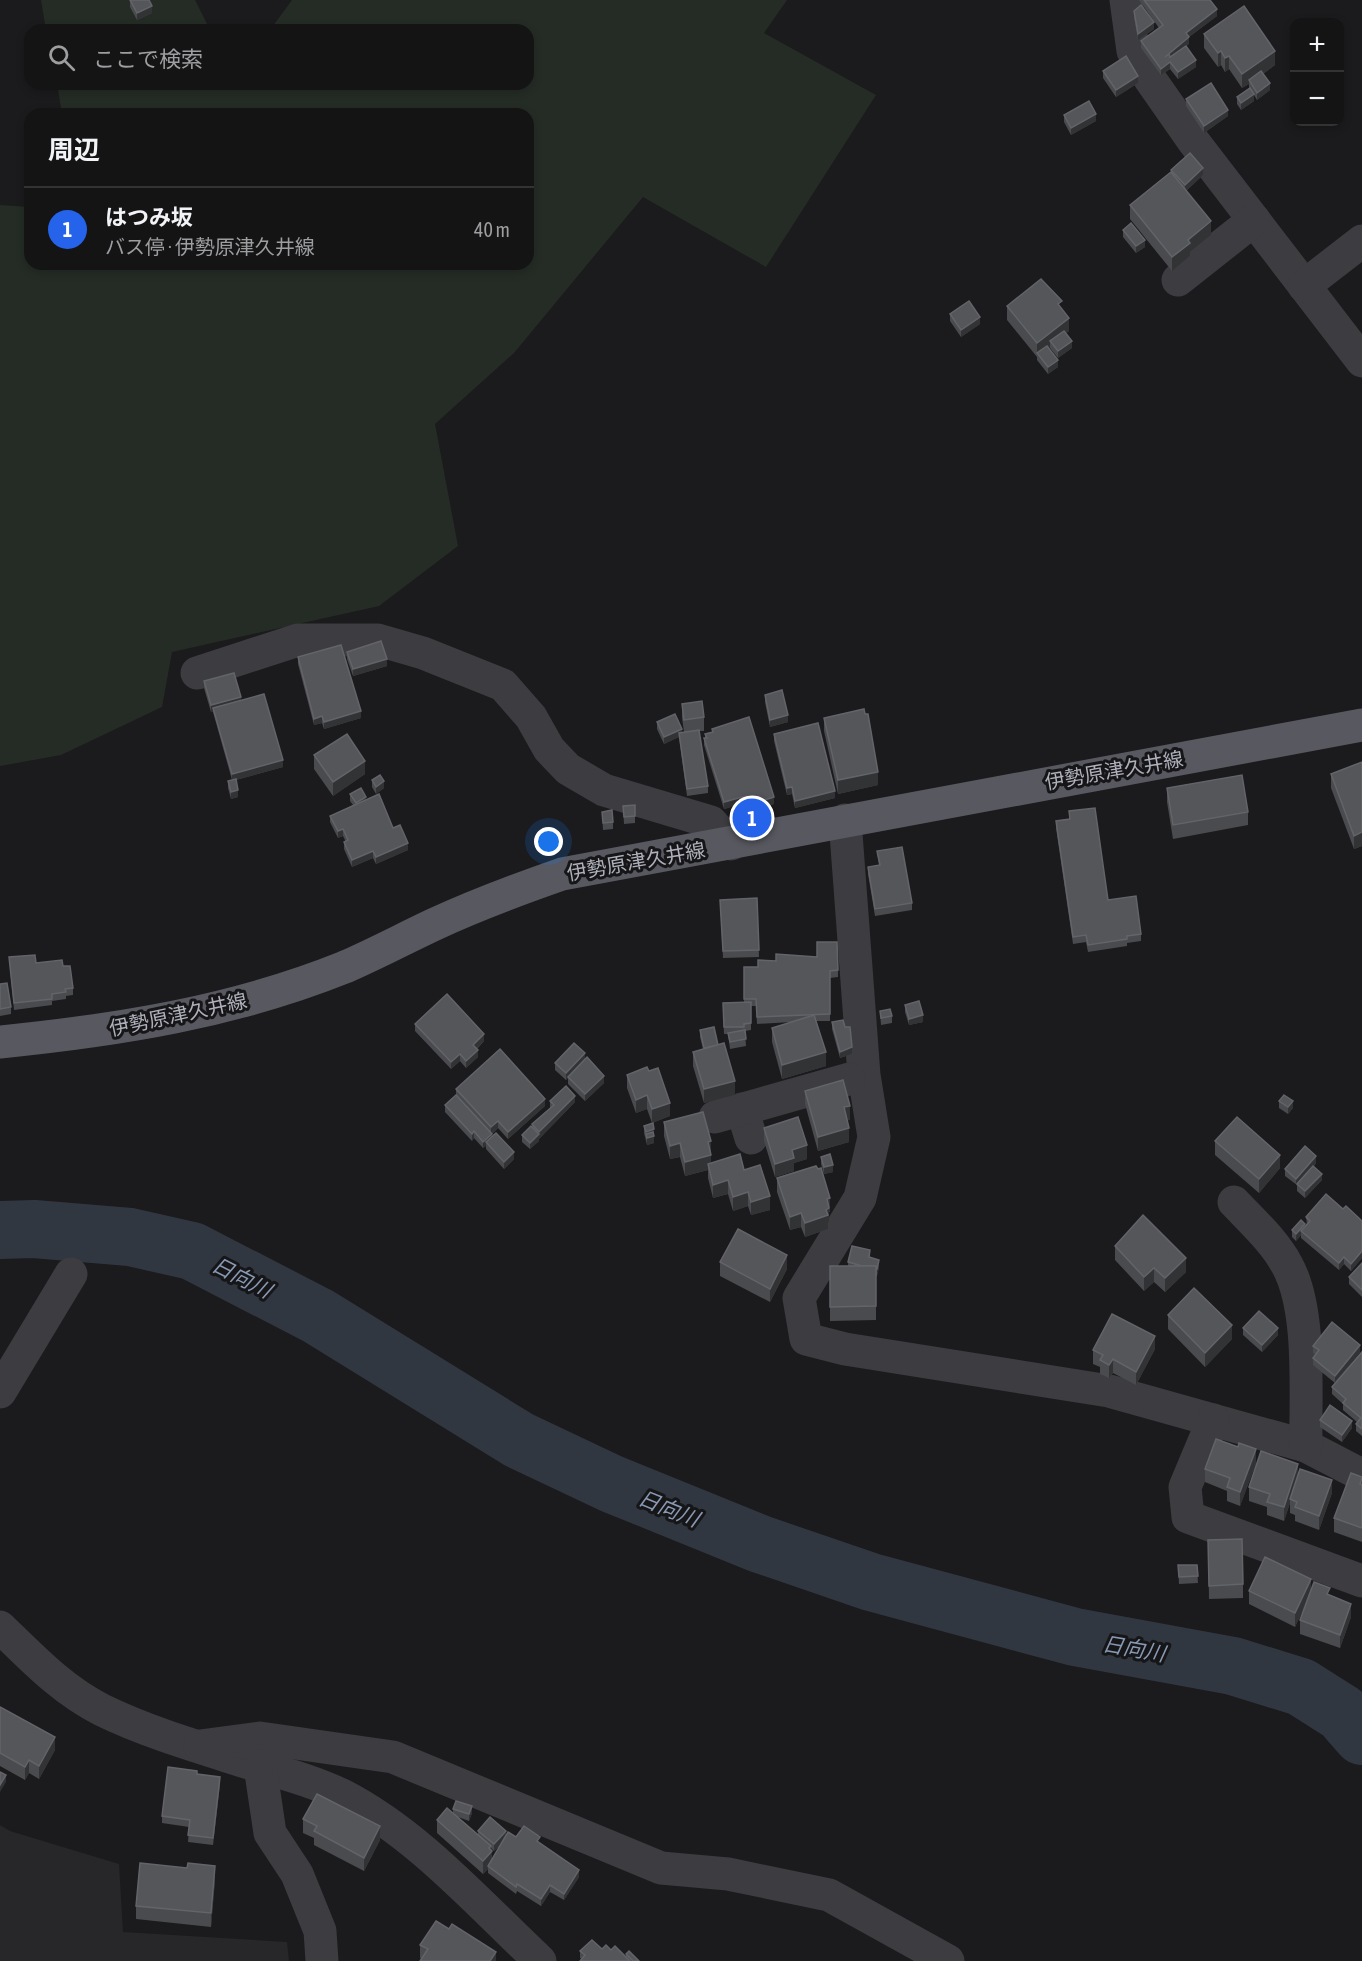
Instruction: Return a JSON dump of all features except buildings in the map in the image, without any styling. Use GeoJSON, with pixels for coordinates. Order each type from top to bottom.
{"type":"FeatureCollection","features":[{"type":"Feature","properties":{"kind":"main road","name":"伊勢原津久井線"},"geometry":{"type":"LineString","coordinates":[[0,1042],[86,1033],[169,1020],[237,1003],[345,967],[495,898],[562,874],[1362,725]]}},
{"type":"Feature","properties":{"kind":"street"},"geometry":{"type":"LineString","coordinates":[[1126,0],[1133,51],[1194,142],[1362,361]]}},
{"type":"Feature","properties":{"kind":"street"},"geometry":{"type":"LineString","coordinates":[[1178,280],[1254,220]]}},
{"type":"Feature","properties":{"kind":"street"},"geometry":{"type":"LineString","coordinates":[[1305,286],[1362,241]]}},
{"type":"Feature","properties":{"kind":"street"},"geometry":{"type":"LineString","coordinates":[[197,673],[298,640],[378,640],[423,653],[503,685],[531,717],[549,748],[568,769],[604,790],[711,822],[731,844]]}},
{"type":"Feature","properties":{"kind":"street"},"geometry":{"type":"LineString","coordinates":[[845,820],[864,1075],[874,1137],[869,1169],[860,1198],[799,1298],[806,1339],[845,1349],[1109,1391],[1306,1446],[1362,1475]]}},
{"type":"Feature","properties":{"kind":"street"},"geometry":{"type":"LineString","coordinates":[[736,1121],[864,1075]]}},
{"type":"Feature","properties":{"kind":"street"},"geometry":{"type":"LineString","coordinates":[[1234,1202],[1274,1244],[1288,1267],[1300,1298],[1306,1446]]}},
{"type":"Feature","properties":{"kind":"street"},"geometry":{"type":"LineString","coordinates":[[0,1392],[71,1274]]}},
{"type":"Feature","properties":{"kind":"street"},"geometry":{"type":"LineString","coordinates":[[1213,1420],[1185,1487],[1188,1517],[1362,1581]]}},
{"type":"Feature","properties":{"kind":"street"},"geometry":{"type":"LineString","coordinates":[[0,1627],[44,1670],[72,1692],[103,1710],[200,1746],[310,1782],[369,1811],[408,1838],[540,1961]]}},
{"type":"Feature","properties":{"kind":"street"},"geometry":{"type":"LineString","coordinates":[[200,1746],[260,1738],[393,1757],[661,1868],[728,1874],[830,1895],[948,1961]]}},
{"type":"Feature","properties":{"kind":"street"},"geometry":{"type":"LineString","coordinates":[[260,1766],[270,1833],[297,1874],[320,1931],[322,1961]]}},
{"type":"Feature","properties":{"kind":"shaded area"},"geometry":{"type":"Polygon","coordinates":[[[41,0],[195,0],[207,24],[45,24],[41,0]]]}},
{"type":"Feature","properties":{"kind":"shaded area"},"geometry":{"type":"Polygon","coordinates":[[[292,0],[787,0],[764,33],[876,95],[766,267],[643,197],[514,353],[435,424],[458,546],[379,606],[172,652],[162,707],[61,755],[0,766],[0,205],[24,207],[24,270],[534,270],[534,108],[61,108],[58,90],[534,90],[534,24],[274,24],[292,0]]]}},
{"type":"Feature","properties":{"kind":"shaded area"},"geometry":{"type":"Polygon","coordinates":[[[0,1825],[10,1831],[119,1864],[123,1932],[287,1942],[289,1961],[0,1961],[0,1825]]]}},
{"type":"Feature","properties":{"kind":"waterway","name":"日向川"},"geometry":{"type":"LineString","coordinates":[[0,1230],[34,1229],[130,1237],[192,1251],[318,1316],[519,1440],[612,1484],[760,1544],[871,1582],[1075,1637],[1233,1666],[1301,1687],[1342,1713],[1362,1736]]}},
{"type":"Feature","properties":{"kind":"place","name":"はつみ坂"},"geometry":{"type":"Point","coordinates":[752,818]}}]}
